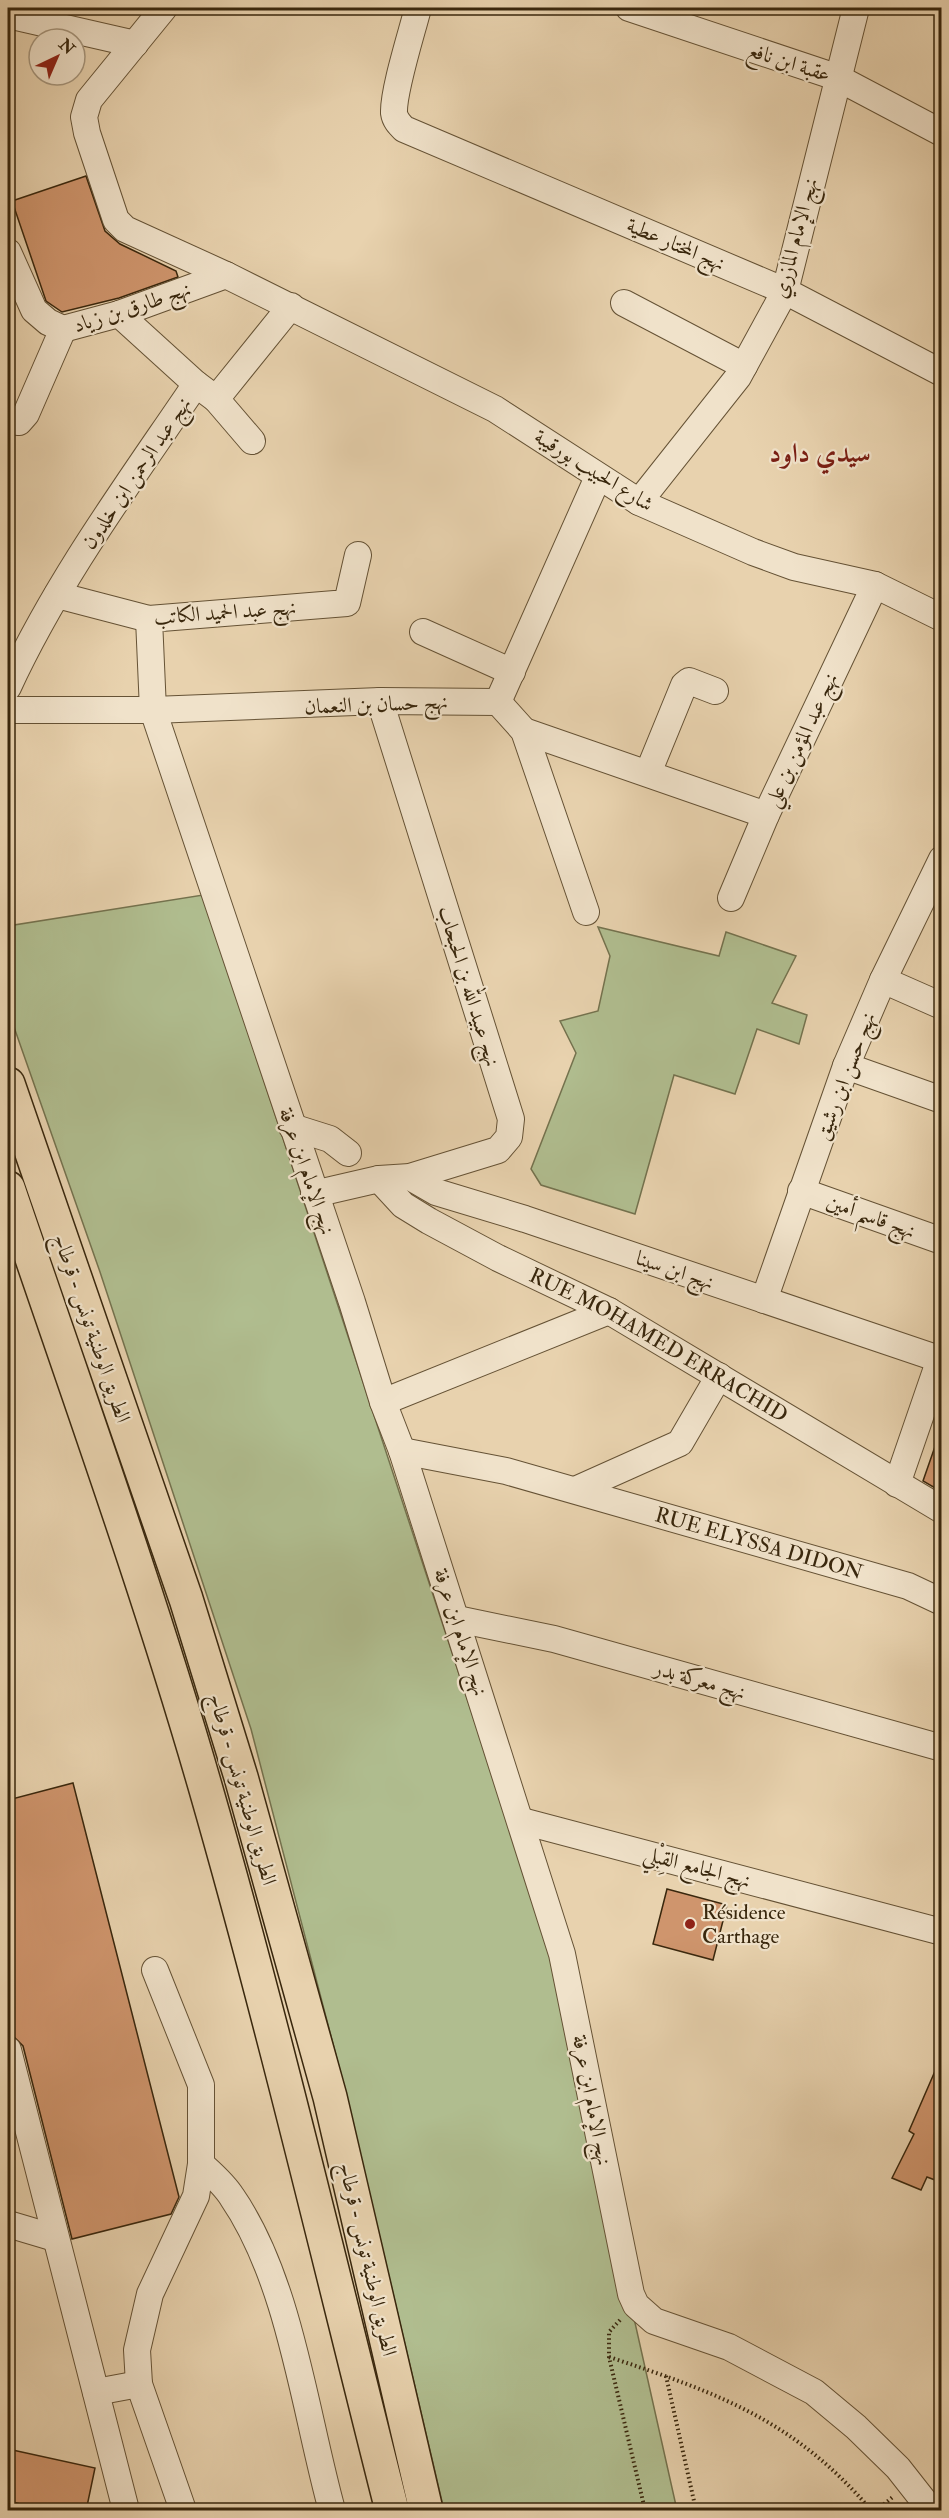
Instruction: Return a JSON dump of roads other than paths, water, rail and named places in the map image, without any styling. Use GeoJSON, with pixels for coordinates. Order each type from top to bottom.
{"type":"FeatureCollection","features":[{"type":"Feature","properties":{"kind":"highway","name":"الطريق الوطنية تونس - قرطاج"},"geometry":{"type":"LineString","coordinates":[[8,1084],[182,1588],[241,1777],[330,2097],[426,2511]]}},
{"type":"Feature","properties":{"kind":"highway","name":"الطريق الوطنية تونس - قرطاج"},"geometry":{"type":"LineString","coordinates":[[8,1188],[151,1611],[205,1786],[292,2111],[392,2510]]}},
{"type":"Feature","properties":{"kind":"street","name":"شارع الحبيب بورقيبة"},"geometry":{"type":"LineString","coordinates":[[164,8],[89,100],[84,117],[116,220],[125,229],[291,306],[495,409],[639,502],[753,552],[794,567],[875,585],[942,618]]}},
{"type":"Feature","properties":{"kind":"street","name":"نهج المختار عطية"},"geometry":{"type":"LineString","coordinates":[[418,8],[395,106],[397,122],[404,129],[785,291],[942,373]]}},
{"type":"Feature","properties":{"kind":"street","name":"عقبة ابن نافع"},"geometry":{"type":"LineString","coordinates":[[629,8],[836,77],[942,133]]}},
{"type":"Feature","properties":{"kind":"street","name":"نهج الإمام المازري"},"geometry":{"type":"LineString","coordinates":[[639,502],[708,418],[744,366],[785,291],[836,77],[856,8]]}},
{"type":"Feature","properties":{"kind":"street"},"geometry":{"type":"LineString","coordinates":[[8,15],[135,44]]}},
{"type":"Feature","properties":{"kind":"street","name":"نهج طارق بن زياد"},"geometry":{"type":"LineString","coordinates":[[8,252],[34,310],[48,322],[63,329],[119,314],[226,275]]}},
{"type":"Feature","properties":{"kind":"street"},"geometry":{"type":"LineString","coordinates":[[624,303],[744,366]]}},
{"type":"Feature","properties":{"kind":"street","name":"نهج عبد الرحمن ابن خلدون"},"geometry":{"type":"LineString","coordinates":[[8,687],[17,644],[57,595],[97,527],[206,392],[291,306]]}},
{"type":"Feature","properties":{"kind":"street"},"geometry":{"type":"LineString","coordinates":[[119,314],[206,392],[252,441]]}},
{"type":"Feature","properties":{"kind":"street"},"geometry":{"type":"LineString","coordinates":[[8,421],[19,422],[26,414],[63,329]]}},
{"type":"Feature","properties":{"kind":"street"},"geometry":{"type":"LineString","coordinates":[[586,912],[524,731],[498,702],[598,477]]}},
{"type":"Feature","properties":{"kind":"street","name":"نهج عبد الحميد الكاتب"},"geometry":{"type":"LineString","coordinates":[[57,595],[149,619],[347,603],[358,555]]}},
{"type":"Feature","properties":{"kind":"street","name":"نهج عبد المؤمن بن علي"},"geometry":{"type":"LineString","coordinates":[[731,898],[766,815],[875,585]]}},
{"type":"Feature","properties":{"kind":"street","name":"نهج الإمام ابن عرفة"},"geometry":{"type":"LineString","coordinates":[[149,619],[153,710],[352,1302],[383,1402],[402,1451],[522,1821],[562,1954],[625,2264],[636,2305],[654,2321],[729,2347],[814,2392],[856,2427],[898,2468],[931,2511]]}},
{"type":"Feature","properties":{"kind":"street"},"geometry":{"type":"LineString","coordinates":[[423,632],[512,672]]}},
{"type":"Feature","properties":{"kind":"street"},"geometry":{"type":"LineString","coordinates":[[648,773],[684,685],[689,681],[716,691]]}},
{"type":"Feature","properties":{"kind":"street","name":"نهج حسان بن النعمان"},"geometry":{"type":"LineString","coordinates":[[8,710],[153,710],[380,701],[498,702]]}},
{"type":"Feature","properties":{"kind":"street","name":"نهج عبيد الله بن الحبحاب"},"geometry":{"type":"LineString","coordinates":[[314,1194],[379,1179],[410,1177],[498,1150],[509,1137],[512,1119],[380,701]]}},
{"type":"Feature","properties":{"kind":"street"},"geometry":{"type":"LineString","coordinates":[[524,731],[766,815]]}},
{"type":"Feature","properties":{"kind":"street","name":"نهج حسن ابن رشيق"},"geometry":{"type":"LineString","coordinates":[[764,1300],[846,1066],[883,980],[942,859]]}},
{"type":"Feature","properties":{"kind":"street"},"geometry":{"type":"LineString","coordinates":[[883,980],[942,1006]]}},
{"type":"Feature","properties":{"kind":"street"},"geometry":{"type":"LineString","coordinates":[[846,1066],[942,1100]]}},
{"type":"Feature","properties":{"kind":"street"},"geometry":{"type":"LineString","coordinates":[[292,1127],[330,1139],[348,1153]]}},
{"type":"Feature","properties":{"kind":"street","name":"نهج ابن سينا"},"geometry":{"type":"LineString","coordinates":[[410,1177],[436,1192],[525,1219],[941,1360]]}},
{"type":"Feature","properties":{"kind":"street","name":"RUE MOHAMED ERRACHID"},"geometry":{"type":"LineString","coordinates":[[379,1179],[403,1205],[429,1221],[498,1258],[609,1311],[942,1509]]}},
{"type":"Feature","properties":{"kind":"street","name":"نهج قاسم أمين"},"geometry":{"type":"LineString","coordinates":[[801,1191],[942,1241]]}},
{"type":"Feature","properties":{"kind":"street"},"geometry":{"type":"LineString","coordinates":[[383,1402],[609,1311]]}},
{"type":"Feature","properties":{"kind":"street"},"geometry":{"type":"LineString","coordinates":[[897,1484],[941,1360]]}},
{"type":"Feature","properties":{"kind":"street"},"geometry":{"type":"LineString","coordinates":[[575,1490],[680,1443],[719,1376]]}},
{"type":"Feature","properties":{"kind":"street","name":"RUE ELYSSA DIDON"},"geometry":{"type":"LineString","coordinates":[[402,1451],[506,1471],[575,1490],[908,1586],[942,1602]]}},
{"type":"Feature","properties":{"kind":"street","name":"نهج معركة بدر"},"geometry":{"type":"LineString","coordinates":[[457,1619],[554,1639],[942,1748]]}},
{"type":"Feature","properties":{"kind":"street","name":"نهج الجامع القِبْلي"},"geometry":{"type":"LineString","coordinates":[[522,1821],[942,1932]]}},
{"type":"Feature","properties":{"kind":"street"},"geometry":{"type":"LineString","coordinates":[[155,1970],[201,2085],[201,2164],[196,2196],[150,2294],[137,2350],[139,2384],[183,2511]]}},
{"type":"Feature","properties":{"kind":"street"},"geometry":{"type":"LineString","coordinates":[[8,2050],[126,2511]]}},
{"type":"Feature","properties":{"kind":"street"},"geometry":{"type":"LineString","coordinates":[[201,2164],[233,2198],[253,2235],[278,2295],[332,2511]]}},
{"type":"Feature","properties":{"kind":"street"},"geometry":{"type":"LineString","coordinates":[[8,2224],[55,2238]]}},
{"type":"Feature","properties":{"kind":"street"},"geometry":{"type":"LineString","coordinates":[[96,2392],[139,2384]]}},
{"type":"Feature","properties":{"kind":"place","name":"Résidence Carthage"},"geometry":{"type":"Point","coordinates":[690,1924]}},
{"type":"Feature","properties":{"kind":"district","name":"سيدي داود"},"geometry":{"type":"Point","coordinates":[820,453]}}]}
